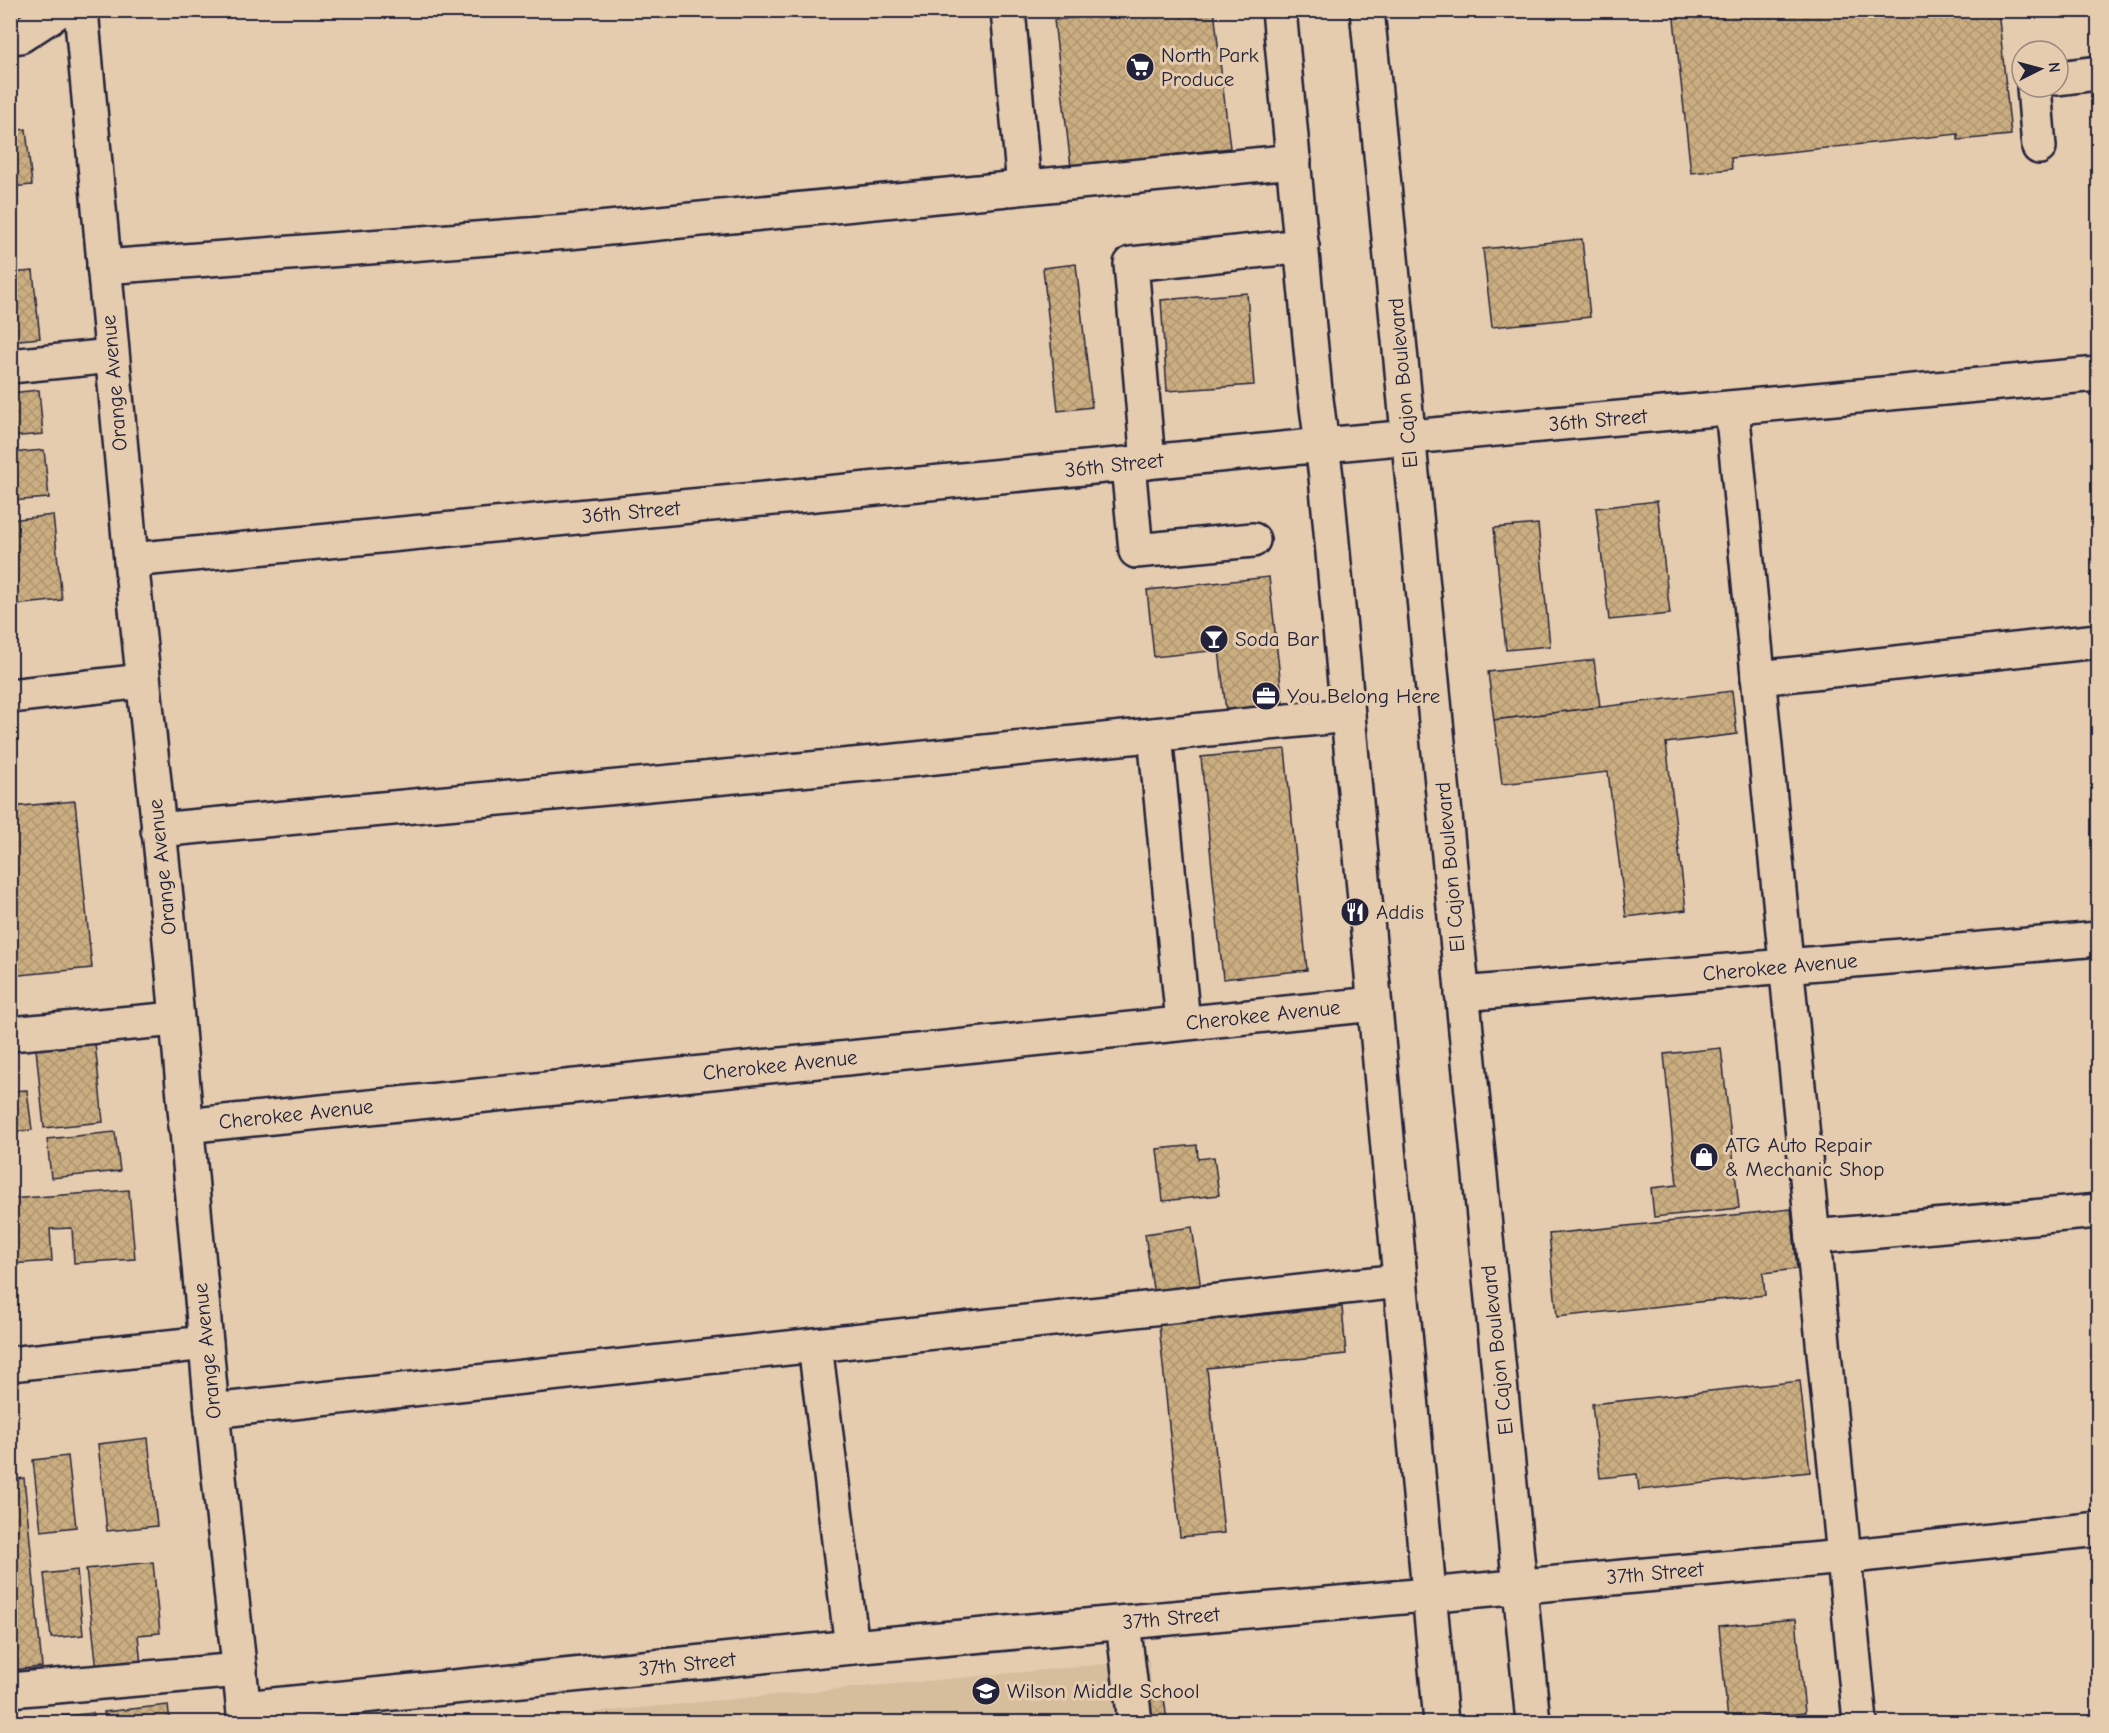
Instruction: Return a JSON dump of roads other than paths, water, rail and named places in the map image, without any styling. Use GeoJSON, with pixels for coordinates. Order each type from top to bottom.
{"type":"FeatureCollection","features":[{"type":"Feature","properties":{"kind":"street"},"geometry":{"type":"LineString","coordinates":[[10,37],[20,36],[60,10]]}},
{"type":"Feature","properties":{"kind":"street","name":"Orange Avenue"},"geometry":{"type":"LineString","coordinates":[[81,10],[212,1411],[244,1715]]}},
{"type":"Feature","properties":{"kind":"street"},"geometry":{"type":"LineString","coordinates":[[1008,10],[1024,188]]}},
{"type":"Feature","properties":{"kind":"street"},"geometry":{"type":"LineString","coordinates":[[1279,10],[1315,391],[1323,445],[1441,1722]]}},
{"type":"Feature","properties":{"kind":"street","name":"El Cajon Boulevard"},"geometry":{"type":"LineString","coordinates":[[1367,10],[1533,1722]]}},
{"type":"Feature","properties":{"kind":"street"},"geometry":{"type":"LineString","coordinates":[[2070,76],[2098,73]]}},
{"type":"Feature","properties":{"kind":"street"},"geometry":{"type":"LineString","coordinates":[[2035,99],[2039,147]]}},
{"type":"Feature","properties":{"kind":"street"},"geometry":{"type":"LineString","coordinates":[[104,267],[568,232],[1294,161]]}},
{"type":"Feature","properties":{"kind":"street"},"geometry":{"type":"LineString","coordinates":[[1253,540],[1136,551],[1138,463],[1131,264],[1302,246]]}},
{"type":"Feature","properties":{"kind":"street"},"geometry":{"type":"LineString","coordinates":[[10,366],[112,356]]}},
{"type":"Feature","properties":{"kind":"street","name":"36th Street"},"geometry":{"type":"LineString","coordinates":[[131,560],[1323,445],[2098,374]]}},
{"type":"Feature","properties":{"kind":"street"},"geometry":{"type":"LineString","coordinates":[[1732,408],[1860,1722]]}},
{"type":"Feature","properties":{"kind":"street"},"geometry":{"type":"LineString","coordinates":[[1758,678],[2098,640]]}},
{"type":"Feature","properties":{"kind":"street"},"geometry":{"type":"LineString","coordinates":[[10,696],[143,681]]}},
{"type":"Feature","properties":{"kind":"street"},"geometry":{"type":"LineString","coordinates":[[158,830],[1348,715]]}},
{"type":"Feature","properties":{"kind":"street"},"geometry":{"type":"LineString","coordinates":[[1155,735],[1183,1023]]}},
{"type":"Feature","properties":{"kind":"street","name":"Cherokee Avenue"},"geometry":{"type":"LineString","coordinates":[[1462,994],[2098,939]]}},
{"type":"Feature","properties":{"kind":"street","name":"Cherokee Avenue"},"geometry":{"type":"LineString","coordinates":[[185,1126],[1374,1004]]}},
{"type":"Feature","properties":{"kind":"street"},"geometry":{"type":"LineString","coordinates":[[10,1034],[176,1019]]}},
{"type":"Feature","properties":{"kind":"street"},"geometry":{"type":"LineString","coordinates":[[1812,1237],[2098,1211]]}},
{"type":"Feature","properties":{"kind":"street"},"geometry":{"type":"LineString","coordinates":[[212,1411],[1400,1281]]}},
{"type":"Feature","properties":{"kind":"street"},"geometry":{"type":"LineString","coordinates":[[10,1364],[206,1343]]}},
{"type":"Feature","properties":{"kind":"street"},"geometry":{"type":"LineString","coordinates":[[815,1345],[852,1647]]}},
{"type":"Feature","properties":{"kind":"street","name":"37th Street"},"geometry":{"type":"LineString","coordinates":[[244,1715],[852,1647],[1844,1557],[2098,1529]]}},
{"type":"Feature","properties":{"kind":"street"},"geometry":{"type":"LineString","coordinates":[[1123,1623],[1136,1722]]}},
{"type":"Feature","properties":{"kind":"street"},"geometry":{"type":"LineString","coordinates":[[10,1690],[240,1670]]}},
{"type":"Feature","properties":{"kind":"place","name":"North Park Produce"},"geometry":{"type":"Point","coordinates":[1140,67]}},
{"type":"Feature","properties":{"kind":"place","name":"Soda Bar"},"geometry":{"type":"Point","coordinates":[1214,639]}},
{"type":"Feature","properties":{"kind":"place","name":"You Belong Here"},"geometry":{"type":"Point","coordinates":[1266,696]}},
{"type":"Feature","properties":{"kind":"place","name":"Addis"},"geometry":{"type":"Point","coordinates":[1355,912]}},
{"type":"Feature","properties":{"kind":"place","name":"ATG Auto Repair & Mechanic Shop"},"geometry":{"type":"Point","coordinates":[1704,1157]}},
{"type":"Feature","properties":{"kind":"place","name":"Wilson Middle School"},"geometry":{"type":"Point","coordinates":[986,1691]}}]}
